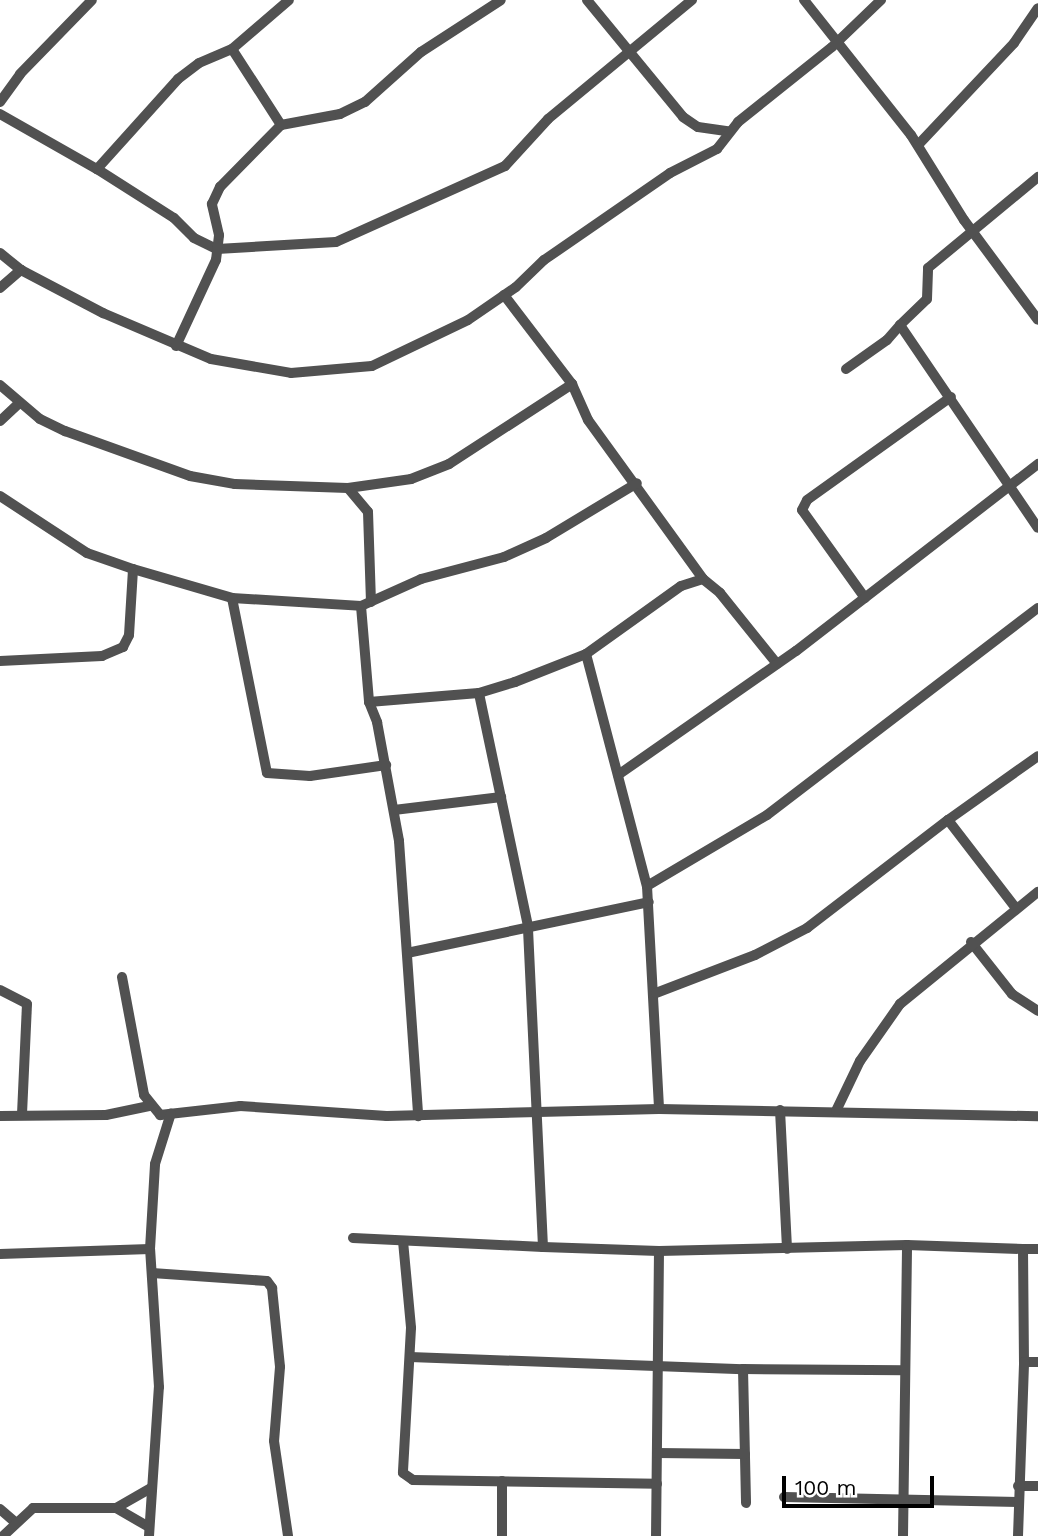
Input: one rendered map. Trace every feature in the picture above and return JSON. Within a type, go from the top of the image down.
[{"type":"street","points":[[0,102],[20,74],[92,0]]},
{"type":"street","points":[[97,169],[177,79],[199,63],[232,50],[289,0]]},
{"type":"street","points":[[177,346],[217,249],[214,196],[281,125],[340,114],[365,102],[421,52],[501,0]]},
{"type":"street","points":[[587,0],[682,117],[698,127],[729,131]]},
{"type":"street","points":[[0,114],[97,169],[174,218],[194,238],[217,249],[335,242],[484,178],[505,166],[548,119],[692,0]]},
{"type":"street","points":[[804,0],[839,41],[918,145],[974,234],[1038,320]]},
{"type":"street","points":[[0,253],[21,270],[177,346],[248,368],[291,373],[372,366],[468,320],[504,295],[544,260],[670,173],[717,149],[729,131],[839,41],[881,0]]},
{"type":"street","points":[[918,145],[1014,43],[1038,8]]},
{"type":"street","points":[[232,50],[281,125]]},
{"type":"street","points":[[846,369],[887,340],[926,299],[928,268],[974,234],[1038,177]]},
{"type":"street","points":[[0,288],[21,270]]},
{"type":"street","points":[[504,295],[572,384],[588,420],[637,483],[703,579],[720,593],[777,664]]},
{"type":"street","points":[[900,325],[1038,528]]},
{"type":"street","points":[[0,384],[19,403],[65,430],[190,476],[235,484],[348,488],[411,479],[449,464],[572,384]]},
{"type":"street","points":[[865,598],[802,510],[807,500],[951,397]]},
{"type":"street","points":[[0,421],[19,403]]},
{"type":"street","points":[[618,775],[777,664],[865,598],[1007,484],[1038,464]]},
{"type":"street","points":[[0,496],[70,544],[133,569],[232,598],[366,604],[421,579],[514,552],[637,483]]},
{"type":"street","points":[[348,488],[368,512],[366,604],[369,702],[386,765],[394,810],[418,1116]]},
{"type":"street","points":[[0,661],[102,656],[123,647],[129,635],[133,569]]},
{"type":"street","points":[[369,702],[479,693],[586,654],[681,586],[703,579]]},
{"type":"street","points":[[232,598],[267,773],[310,776],[386,765]]},
{"type":"street","points":[[647,886],[767,815],[1038,608]]},
{"type":"street","points":[[586,654],[647,886],[656,993],[659,1109]]},
{"type":"street","points":[[479,693],[528,926],[543,1247]]},
{"type":"street","points":[[656,993],[755,955],[807,928],[948,820],[1038,756]]},
{"type":"street","points":[[394,810],[502,797]]},
{"type":"street","points":[[948,820],[1015,907]]},
{"type":"street","points":[[836,1111],[885,1022],[971,942],[1038,892]]},
{"type":"street","points":[[407,953],[649,902]]},
{"type":"street","points":[[971,942],[1012,993],[1038,1011]]},
{"type":"street","points":[[122,977],[149,1106],[160,1115],[210,1106],[271,1106],[418,1116],[659,1109],[1038,1116]]},
{"type":"street","points":[[0,990],[27,1004],[22,1115]]},
{"type":"street","points":[[0,1116],[106,1115],[149,1106]]},
{"type":"street","points":[[780,1110],[787,1249]]},
{"type":"street","points":[[149,1531],[151,1488],[158,1445],[159,1387],[150,1249],[155,1164],[171,1113]]},
{"type":"street","points":[[353,1238],[659,1251],[907,1245],[1038,1249]]},
{"type":"street","points":[[404,1241],[410,1356],[404,1402],[403,1473],[414,1479],[657,1484]]},
{"type":"street","points":[[903,1536],[907,1245]]},
{"type":"street","points":[[0,1254],[150,1249]]},
{"type":"street","points":[[1018,1536],[1024,1362],[1023,1249]]},
{"type":"street","points":[[656,1536],[659,1251]]},
{"type":"street","points":[[152,1273],[267,1281],[272,1288],[280,1367],[274,1441],[288,1536]]},
{"type":"street","points":[[410,1356],[658,1367],[905,1370]]},
{"type":"street","points":[[1024,1362],[1038,1362]]},
{"type":"street","points":[[743,1369],[746,1503]]},
{"type":"street","points":[[657,1453],[745,1454]]},
{"type":"street","points":[[502,1480],[502,1536]]},
{"type":"street","points":[[1018,1486],[1038,1486]]},
{"type":"street","points":[[3,1536],[33,1508],[117,1508],[151,1488]]},
{"type":"street","points":[[784,1497],[904,1497],[1018,1502]]},
{"type":"street","points":[[117,1508],[149,1531]]},
{"type":"street","points":[[0,1509],[15,1522]]}]
